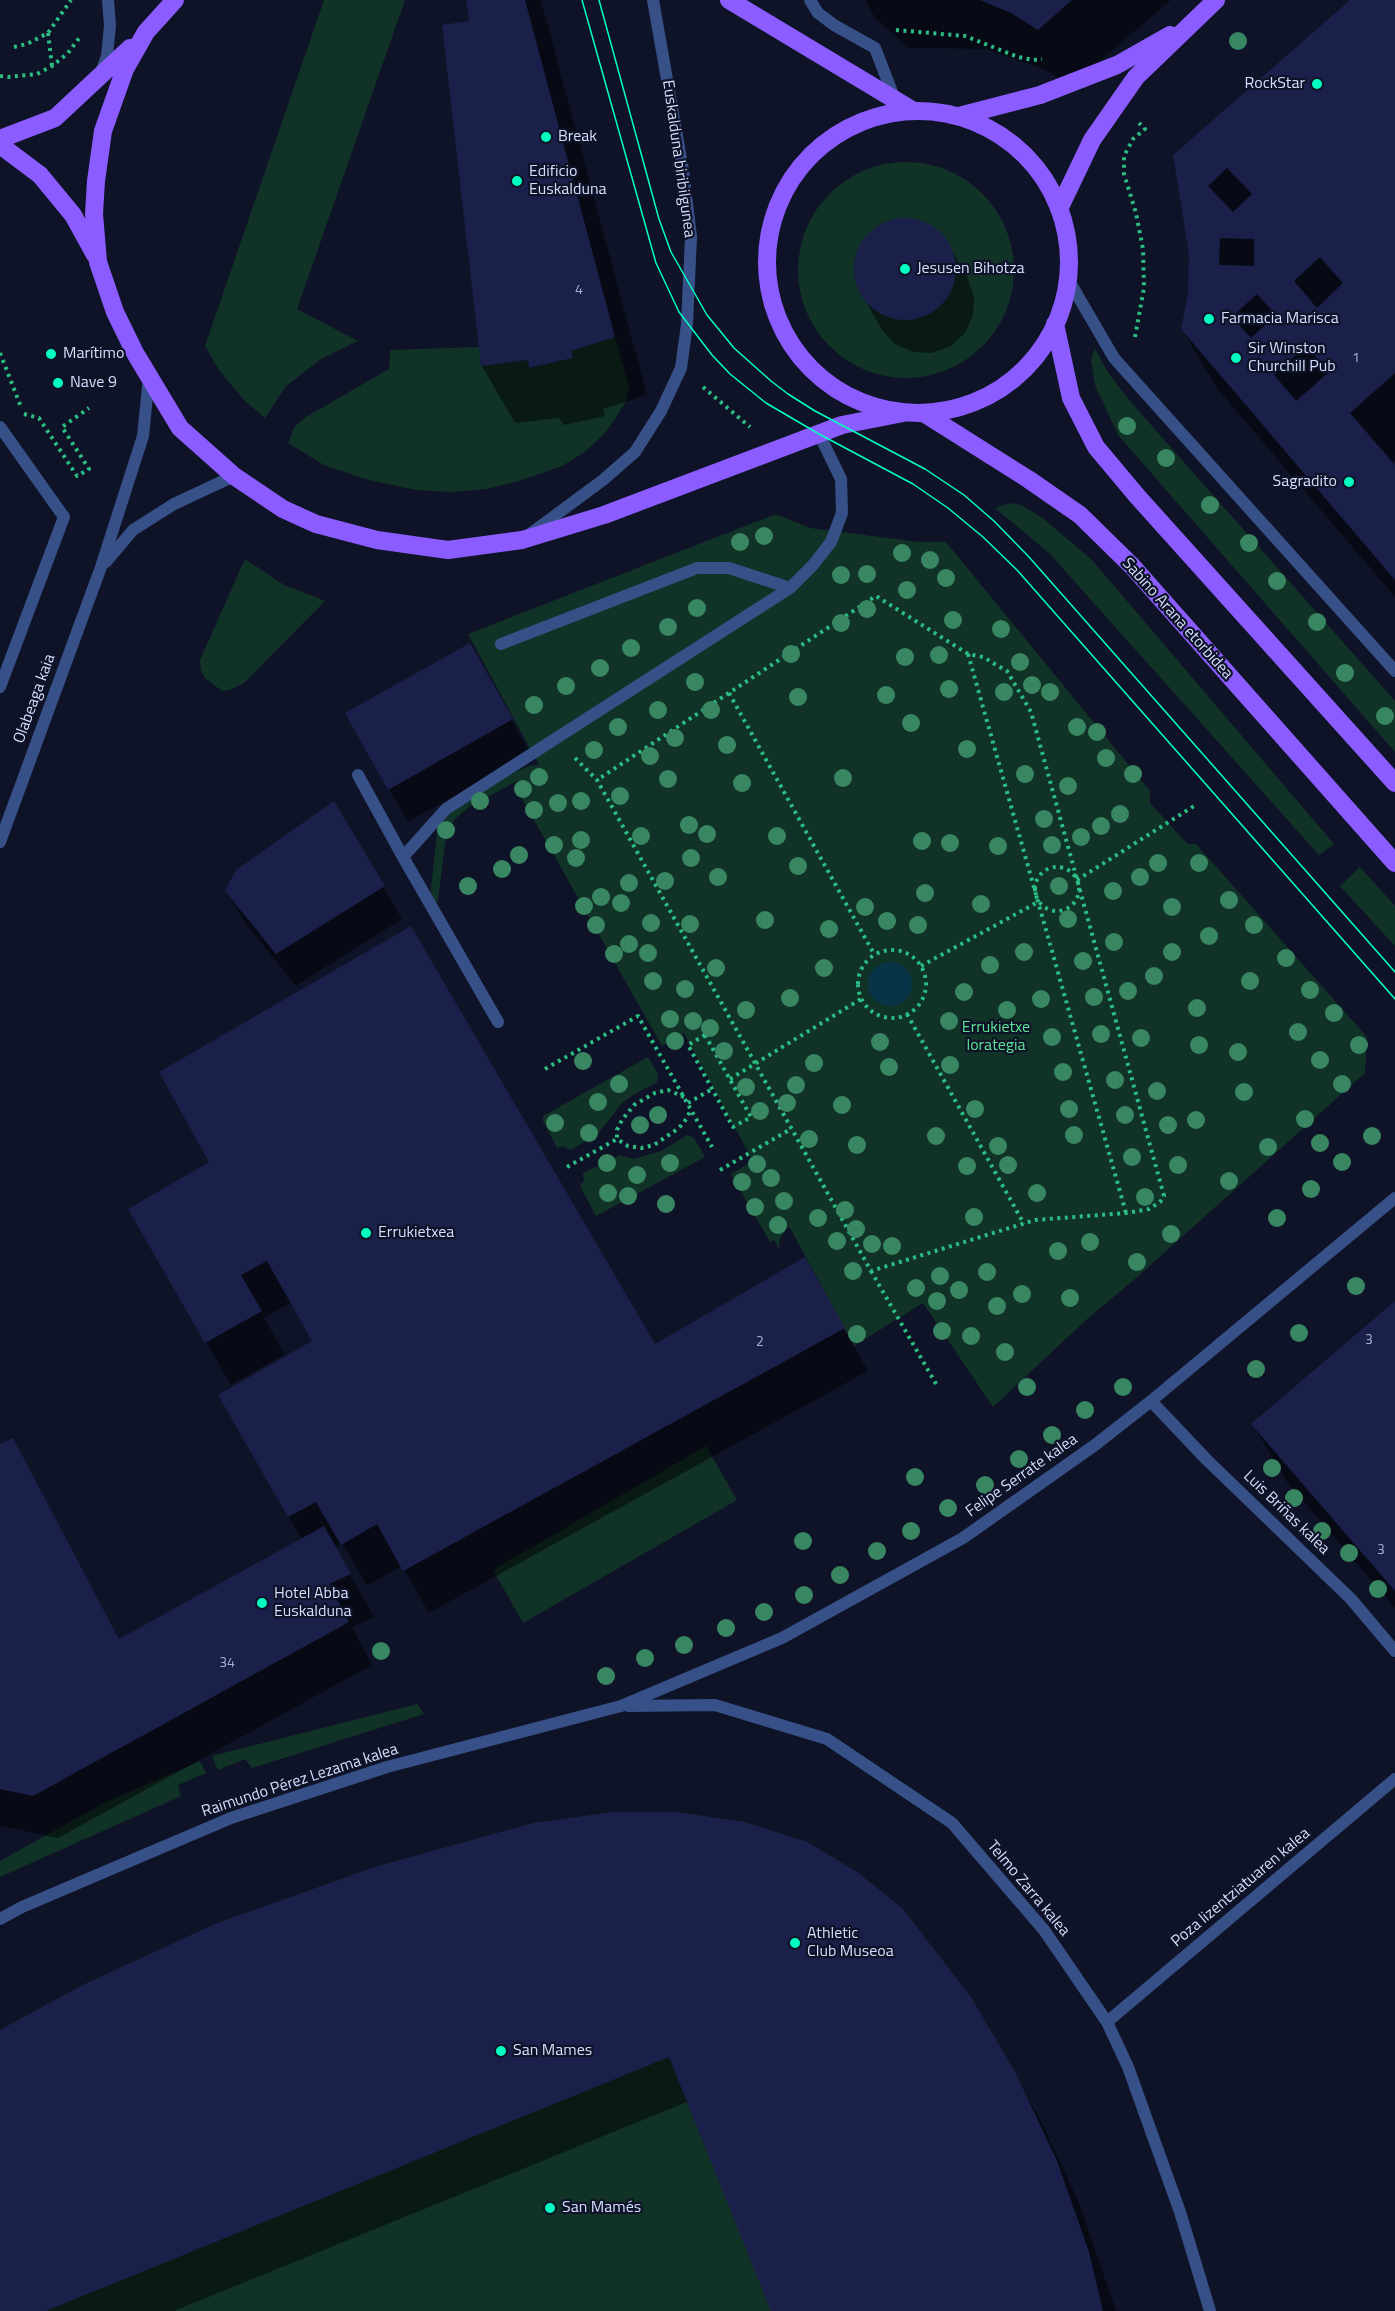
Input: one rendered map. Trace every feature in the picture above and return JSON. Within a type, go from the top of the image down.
[{"type":"main road","name":"Euskalduna biribilgunea","points":[[175,0],[146,32],[125,69],[104,131],[96,180],[94,214],[98,262],[115,312],[149,378],[180,428],[234,476],[283,509],[316,524],[377,540],[448,550],[522,540],[604,515],[842,425],[903,413]]},
{"type":"main road","points":[[729,0],[912,110]]},
{"type":"main road","points":[[1059,209],[1092,140],[1136,77],[1216,0]]},
{"type":"main road","points":[[959,116],[1040,95],[1117,65],[1190,23]]},
{"type":"main road","points":[[0,139],[55,118],[99,79],[146,32]]},
{"type":"main road","points":[[912,110],[959,116],[991,129],[1020,150],[1043,177],[1059,209],[1068,255],[1068,279],[1063,302],[1055,324],[1033,359],[1003,387],[966,405],[925,414],[903,413],[859,402],[820,379],[790,345],[771,303],[766,258],[774,213],[795,173],[827,141],[867,119],[912,110]]},
{"type":"main road","points":[[0,145],[40,174],[73,215],[98,262]]},
{"type":"main road","points":[[1055,324],[1071,398],[1096,447],[1137,496],[1395,783]]},
{"type":"main road","name":"Sabino Arana etorbidea","points":[[925,414],[1080,515],[1132,566],[1395,863]]},
{"type":"street","points":[[99,79],[107,56],[110,26],[108,0]]},
{"type":"street","name":"Euskalduna biribilgunea","points":[[522,540],[603,480],[635,452],[661,411],[681,368],[687,324],[691,237],[683,170],[653,0]]},
{"type":"street","points":[[810,0],[818,13],[834,25],[875,48],[895,101]]},
{"type":"street","points":[[1068,279],[1114,358],[1395,671]]},
{"type":"street","name":"Olabeaga kaia","points":[[0,842],[101,567],[143,436],[149,378]]},
{"type":"street","points":[[0,427],[64,517],[0,687]]},
{"type":"street","points":[[403,857],[446,809],[790,588],[813,566],[831,542],[842,513],[841,479],[819,434]]},
{"type":"street","name":"Olabeaga kaia","points":[[101,567],[133,530],[174,504],[234,476]]},
{"type":"street","points":[[501,644],[697,568],[729,568],[790,588]]},
{"type":"street","points":[[358,775],[498,1022]]},
{"type":"street","name":"Felipe Serrate kalea","points":[[621,1706],[782,1638],[963,1538],[1095,1445],[1151,1401],[1395,1198]]},
{"type":"street","name":"Luis Briñas kalea","points":[[1151,1401],[1206,1459],[1351,1599],[1395,1651]]},
{"type":"street","name":"Telmo Zarra kalea","points":[[621,1706],[715,1705],[827,1739],[952,1823],[1044,1930],[1107,2022],[1128,2067],[1180,2212],[1209,2311]]},
{"type":"street","name":"Raimundo Pérez Lezama kalea","points":[[0,1919],[22,1907],[231,1818],[387,1767],[621,1706]]},
{"type":"street","name":"Poza lizentziatuaren kalea","points":[[1107,2022],[1395,1779]]},
{"type":"path","points":[[14,47],[27,44],[48,33],[70,0]]},
{"type":"path","points":[[893,30],[965,36],[1018,57],[1033,60],[1050,58]]},
{"type":"path","points":[[48,33],[52,66]]},
{"type":"path","points":[[0,76],[37,74],[68,53],[82,35]]},
{"type":"path","points":[[1119,100],[1144,129],[1133,139],[1124,156],[1124,174],[1137,213],[1143,249],[1144,288],[1127,372]]},
{"type":"path","points":[[0,353],[24,414],[39,418],[77,476],[89,469],[62,427],[89,408]]},
{"type":"path","points":[[703,387],[753,429]]},
{"type":"path","points":[[597,780],[876,596],[968,654],[983,657],[1007,671],[1031,712],[1164,1196],[1160,1202],[1149,1209],[1035,1220],[871,1271]]},
{"type":"path","points":[[968,654],[1126,1212]]},
{"type":"path","points":[[729,693],[874,954]]},
{"type":"path","points":[[556,738],[597,780],[936,1384]]},
{"type":"path","points":[[1077,880],[1194,806]]},
{"type":"path","points":[[1061,867],[1071,872],[1077,880],[1079,893],[1073,905],[1062,911],[1048,910],[1038,902],[1036,882],[1042,873],[1051,868],[1061,867]]},
{"type":"path","points":[[921,966],[1038,902]]},
{"type":"path","points":[[891,949],[905,952],[917,960],[924,972],[926,986],[922,1000],[913,1011],[902,1017],[890,1018],[868,1009],[861,999],[857,986],[859,972],[874,954],[891,949]]},
{"type":"path","points":[[730,1079],[861,999]]},
{"type":"path","points":[[907,1014],[1024,1224]]},
{"type":"path","points":[[545,1069],[638,1016],[712,1147]]},
{"type":"path","points":[[705,1035],[751,1117],[733,1127],[712,1089],[688,1045],[705,1035]]},
{"type":"path","points":[[688,1104],[712,1089]]},
{"type":"path","points":[[685,1098],[668,1090],[655,1093],[634,1105],[619,1125],[617,1139],[635,1148],[654,1145],[679,1128],[691,1109]]},
{"type":"path","points":[[720,1170],[791,1129]]},
{"type":"path","points":[[567,1167],[617,1139]]},
{"type":"green space","points":[[324,0],[405,0],[297,309],[358,341],[321,359],[286,386],[265,418],[244,400],[219,370],[205,346]]},
{"type":"green space","points":[[906,162],[927,164],[947,170],[966,180],[989,201],[1006,229],[1012,249],[1014,270],[1012,291],[1006,311],[996,330],[975,353],[947,370],[927,376],[906,378],[885,376],[865,370],[846,360],[823,339],[806,311],[800,291],[798,270],[800,249],[806,229],[816,210],[837,187],[865,170],[885,164]]},
{"type":"green space","points":[[615,337],[629,386],[626,401],[615,419],[603,435],[586,451],[562,466],[519,481],[486,489],[453,492],[416,490],[369,480],[324,465],[288,443],[295,426],[306,417],[389,369],[390,350],[479,347],[481,366],[528,360],[529,368],[573,358],[571,351]]},
{"type":"green space","points":[[1095,348],[1107,371],[1129,400],[1395,701],[1395,752],[1118,435],[1095,385],[1091,360]]},
{"type":"green space","points":[[1010,503],[1021,505],[1044,519],[1092,560],[1334,844],[1319,855],[1050,554],[995,508]]},
{"type":"green space","name":"Errukietxe lorategia","points":[[776,514],[810,528],[919,542],[946,542],[1150,791],[1150,803],[1188,844],[1196,844],[1367,1037],[1365,1073],[1086,1320],[993,1407],[923,1303],[854,1346],[789,1226],[780,1238],[779,1249],[774,1240],[770,1242],[731,1174],[753,1161],[684,1033],[662,1046],[517,790],[519,780],[469,807],[456,818],[449,828],[445,843],[438,901],[435,904],[430,898],[437,833],[446,818],[455,808],[515,772],[529,766],[539,765],[468,634]]},
{"type":"green space","points":[[245,559],[284,585],[325,601],[244,683],[222,691],[205,678],[201,671],[200,660]]},
{"type":"green space","points":[[1360,867],[1395,906],[1395,946],[1340,886]]},
{"type":"green space","points":[[648,1057],[658,1074],[657,1082],[621,1104],[597,1135],[570,1150],[563,1146],[557,1148],[543,1121],[543,1116]]},
{"type":"green space","points":[[687,1135],[694,1138],[705,1157],[596,1216],[580,1186],[584,1181],[583,1173],[620,1155],[634,1159],[661,1151]]},
{"type":"green space","points":[[706,1446],[737,1500],[523,1623],[493,1570]]},
{"type":"green space","points":[[417,1704],[424,1714],[252,1768],[245,1759],[218,1770],[212,1756]]},
{"type":"green space","points":[[200,1761],[206,1773],[178,1785],[181,1796],[0,1877],[0,1861],[104,1803]]},
{"type":"green space","name":"San Mames","points":[[614,1812],[676,1812],[744,1822],[807,1842],[857,1872],[903,1909],[972,1999],[1015,2072],[1057,2161],[1089,2252],[1103,2311],[0,2311],[0,2030],[83,1985],[215,1924],[378,1866],[534,1823]]},
{"type":"water","points":[[890,962],[899,963],[906,968],[911,975],[911,993],[906,1000],[899,1005],[890,1006],[881,1005],[874,1000],[869,993],[868,984],[869,975],[874,968],[881,963]]},
{"type":"building","name":"Edificio Euskalduna","points":[[466,0],[525,0],[615,337],[571,351],[573,358],[529,368],[528,360],[481,366],[442,25],[469,21]]},
{"type":"building","points":[[980,0],[1072,0],[1038,30],[1011,13]]},
{"type":"building","points":[[1350,0],[1395,0],[1395,373],[1350,413],[1395,465],[1395,580],[1181,329],[1188,293],[1189,254],[1173,155]],"holes":[[[1227,168],[1252,194],[1233,212],[1208,186]],[[1220,238],[1254,239],[1254,266],[1219,265]],[[1320,257],[1343,283],[1317,308],[1294,281]],[[1257,294],[1276,315],[1251,338],[1232,317]],[[1306,346],[1329,372],[1296,401],[1274,375]]]},
{"type":"building","name":"Jesusen Bihotza","points":[[905,218],[925,222],[941,233],[952,249],[956,269],[952,289],[941,305],[925,316],[905,320],[885,316],[869,305],[858,289],[854,269],[858,249],[869,233],[885,222]]},
{"type":"building","points":[[470,643],[513,719],[388,790],[345,713]]},
{"type":"building","points":[[334,801],[385,886],[276,954],[225,891],[236,870]]},
{"type":"building","name":"Errukietxea","points":[[411,926],[655,1344],[805,1257],[845,1328],[403,1571],[377,1524],[341,1545],[316,1502],[288,1517],[218,1395],[312,1341],[267,1261],[241,1275],[262,1311],[205,1343],[128,1209],[209,1162],[159,1072]]},
{"type":"building","points":[[1395,1301],[1395,1591],[1251,1424]]},
{"type":"building","name":"Hotel Abba Euskalduna","points":[[13,1438],[119,1639],[324,1526],[351,1574],[329,1584],[349,1622],[33,1796],[0,1789],[0,1444]]},
{"type":"building","name":"San Mames","points":[[614,1812],[676,1812],[744,1822],[807,1842],[857,1872],[903,1909],[972,1999],[1015,2072],[1057,2161],[1089,2252],[1103,2311],[771,2311],[669,2057],[46,2311],[0,2311],[0,2030],[83,1985],[215,1924],[378,1866],[534,1823]]},
{"type":"tram line","points":[[582,0],[656,263],[679,312],[712,355],[730,374],[766,403],[913,484],[948,508],[983,537],[1017,570],[1395,999]]},
{"type":"tram line","points":[[599,0],[659,219],[671,252],[707,315],[734,348],[788,394],[815,411],[925,469],[964,495],[994,521],[1029,557],[1395,972]]},
{"type":"place","name":"RockStar","points":[[1317,84]]},
{"type":"place","name":"Break","points":[[546,137]]},
{"type":"place","name":"Edificio Euskalduna","points":[[517,181]]},
{"type":"place","name":"Jesusen Bihotza","points":[[905,269]]},
{"type":"place","name":"Farmacia Marisca","points":[[1209,319]]},
{"type":"place","name":"Marítimo","points":[[51,354]]},
{"type":"place","name":"Sir Winston Churchill Pub","points":[[1236,358]]},
{"type":"place","name":"Nave 9","points":[[58,383]]},
{"type":"place","name":"Sagradito","points":[[1349,482]]},
{"type":"place","name":"Errukietxea","points":[[366,1233]]},
{"type":"place","name":"Hotel Abba Euskalduna","points":[[262,1603]]},
{"type":"place","name":"Athletic Club Museoa","points":[[795,1943]]},
{"type":"place","name":"San Mames","points":[[501,2051]]},
{"type":"place","name":"San Mamés","points":[[550,2208]]}]
